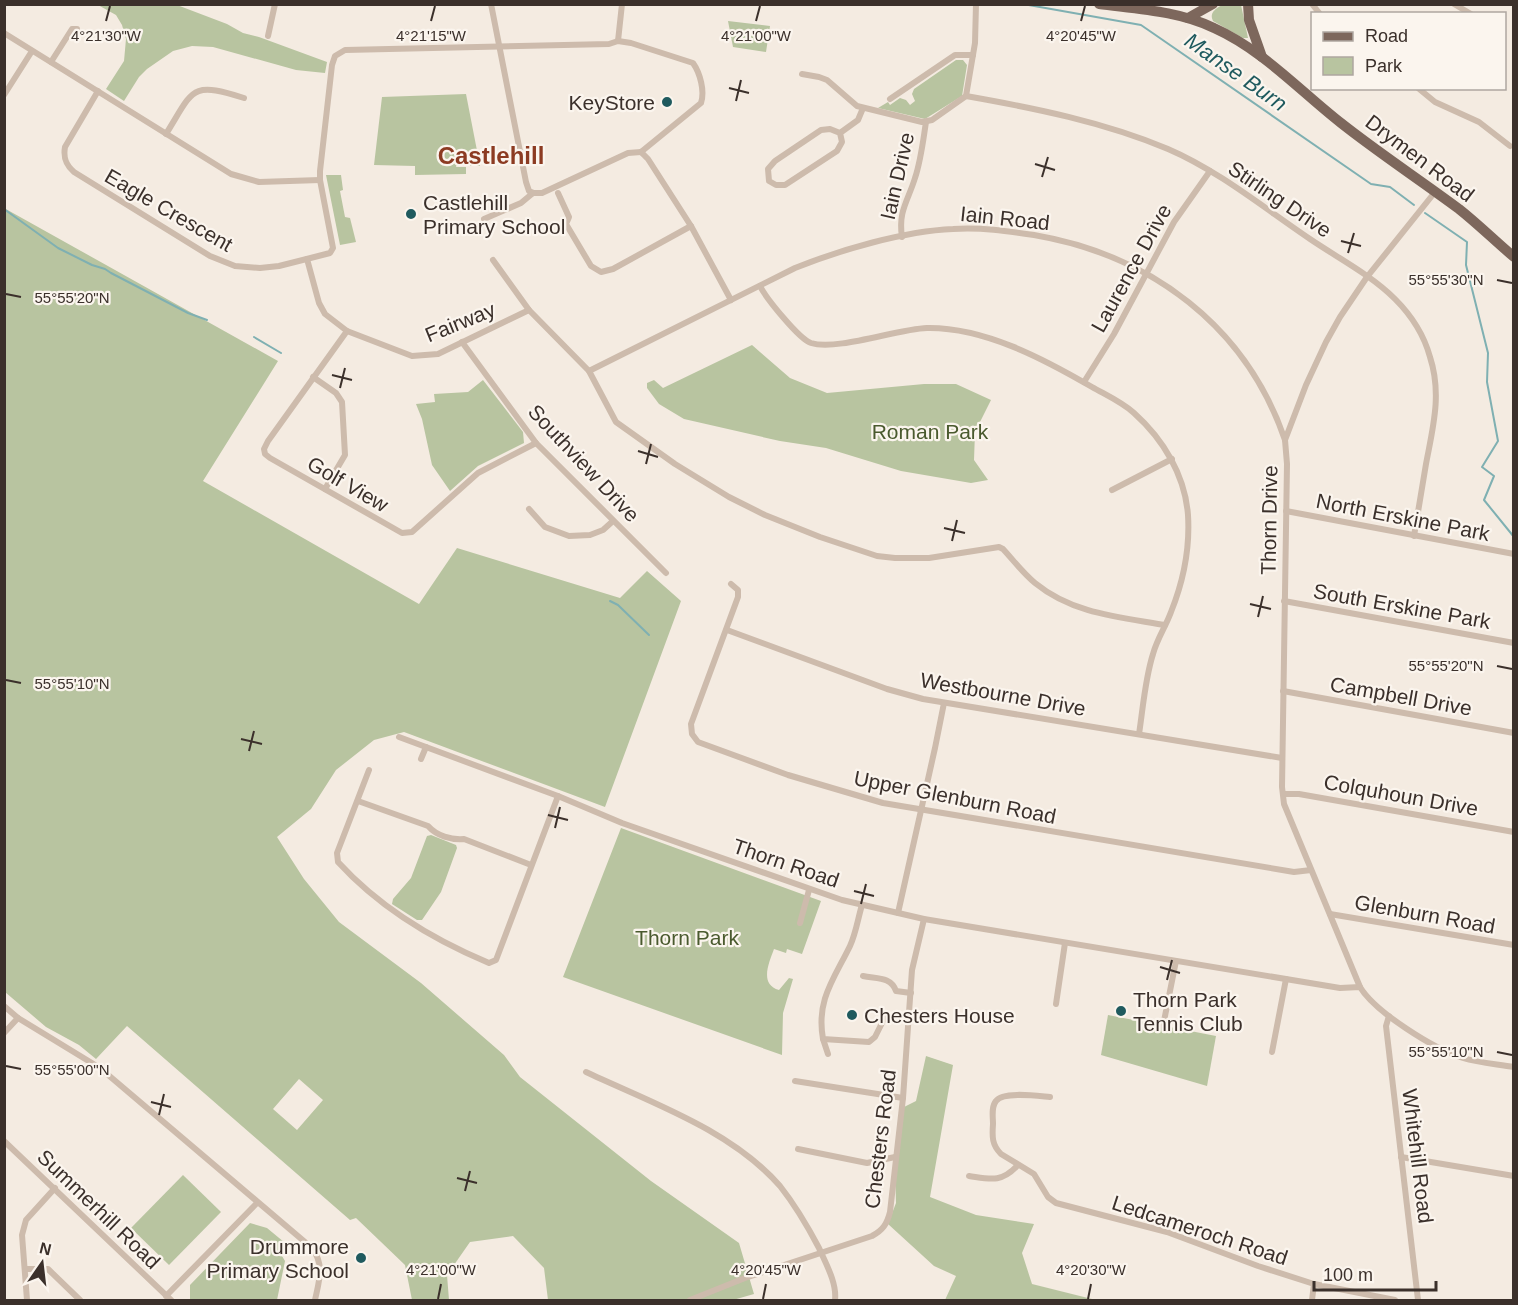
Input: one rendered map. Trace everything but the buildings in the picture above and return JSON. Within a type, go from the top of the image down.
[{"type":"main road","name":"Drymen Road","points":[[1099,4],[1188,18],[1235,38],[1262,57],[1341,123],[1461,211],[1514,257]]},
{"type":"main road","points":[[1188,18],[1213,4]]},
{"type":"main road","points":[[1248,4],[1249,20],[1262,57]]},
{"type":"street","points":[[268,36],[275,4]]},
{"type":"street","points":[[491,4],[526,182],[532,193]]},
{"type":"street","points":[[618,41],[622,4]]},
{"type":"street","points":[[802,74],[827,80],[850,102],[863,108],[926,122],[951,108],[966,96],[973,55],[976,4]]},
{"type":"street","points":[[1454,4],[1468,12]]},
{"type":"street","points":[[51,62],[72,29],[77,29]]},
{"type":"street","points":[[4,33],[231,174],[259,182],[320,180],[332,68],[336,56],[345,50],[609,44],[618,41],[693,63],[701,82],[703,97],[700,103],[641,152],[633,152],[542,192],[532,193],[520,202],[484,219]]},
{"type":"street","points":[[4,95],[32,51]]},
{"type":"street","points":[[890,99],[955,56],[973,55]]},
{"type":"street","points":[[166,134],[188,99],[200,90],[215,89],[244,98]]},
{"type":"street","points":[[1420,90],[1435,102],[1479,122],[1510,146]]},
{"type":"street","name":"Eagle Crescent","points":[[98,91],[64,147],[65,161],[74,172],[222,262],[235,266],[260,268],[330,253],[333,242],[320,180]]},
{"type":"street","name":"Stirling Drive","points":[[966,96],[1016,105],[1118,132],[1168,149],[1210,171],[1395,299],[1416,325],[1430,356],[1435,376],[1437,412],[1414,536]]},
{"type":"street","points":[[840,133],[858,120],[863,108]]},
{"type":"street","name":"Iain Drive","points":[[902,237],[900,221],[903,207],[915,180],[926,122]]},
{"type":"street","points":[[830,129],[840,133],[840,146],[837,151],[785,185],[776,185],[770,181],[767,174],[770,166],[821,130],[830,129]]},
{"type":"street","points":[[641,152],[648,159],[691,226],[731,300]]},
{"type":"street","name":"Laurence Drive","points":[[1084,382],[1114,334],[1174,222],[1210,171]]},
{"type":"street","name":"Thorn Drive","points":[[1360,987],[1284,804],[1282,794],[1285,440],[1306,385],[1340,317],[1367,278],[1435,192]]},
{"type":"street","points":[[558,193],[569,217],[566,224],[591,266],[601,272],[613,269],[691,226]]},
{"type":"street","name":"Iain Road","points":[[589,371],[795,268],[828,255],[902,237],[951,229],[991,229],[1045,237],[1092,249],[1147,273],[1184,298],[1221,332],[1254,374],[1268,398],[1285,440]]},
{"type":"street","name":"Fairway","points":[[308,259],[319,303],[325,314],[347,331],[412,356],[438,354],[529,310]]},
{"type":"street","points":[[493,260],[529,310],[589,371],[616,422],[704,483],[765,515],[848,548],[877,556],[928,558],[999,547],[1034,582],[1066,603],[1095,613],[1165,625]]},
{"type":"street","points":[[760,286],[802,337],[821,345],[914,329],[954,329],[981,335],[1041,359],[1084,382],[1133,412],[1161,442],[1178,471],[1188,511],[1188,542],[1173,608],[1153,654],[1139,734]]},
{"type":"street","name":"Golf View","points":[[347,331],[285,416],[264,449],[265,454],[270,458],[402,533],[412,532],[478,473],[536,442]]},
{"type":"street","name":"Southview Drive","points":[[462,342],[536,442],[666,573]]},
{"type":"street","points":[[313,377],[336,393],[342,402],[345,454],[324,489]]},
{"type":"street","points":[[1112,490],[1172,459]]},
{"type":"street","points":[[529,509],[545,527],[569,536],[590,535],[603,530],[613,521]]},
{"type":"street","name":"North Erskine Park","points":[[1286,512],[1514,554]]},
{"type":"street","name":"Upper Glenburn Road","points":[[731,585],[737,588],[739,593],[691,724],[692,734],[698,742],[850,795],[921,810],[1294,872],[1311,870]]},
{"type":"street","name":"South Erskine Park","points":[[1284,601],[1514,643]]},
{"type":"street","name":"Westbourne Drive","points":[[727,630],[886,689],[944,703],[1282,758]]},
{"type":"street","name":"Campbell Drive","points":[[1283,691],[1514,734]]},
{"type":"street","points":[[898,913],[944,703]]},
{"type":"street","name":"Thorn Road","points":[[399,737],[809,890],[862,904],[924,919],[1065,943],[1340,988],[1360,987]]},
{"type":"street","points":[[421,759],[426,747]]},
{"type":"street","points":[[369,770],[337,853],[338,862],[385,905],[453,948],[489,963],[496,960],[558,796]]},
{"type":"street","name":"Colquhoun Drive","points":[[1282,794],[1299,794],[1514,832]]},
{"type":"street","points":[[357,801],[428,826],[434,832],[454,840],[464,839],[531,865]]},
{"type":"street","points":[[800,923],[809,890]]},
{"type":"street","points":[[828,1054],[821,1028],[823,1002],[831,980],[852,940],[862,904]]},
{"type":"street","name":"Glenburn Road","points":[[1330,914],[1514,945]]},
{"type":"street","name":"Chesters Road","points":[[690,1300],[745,1278],[872,1236],[883,1229],[890,1212],[903,1098],[912,970],[924,919]]},
{"type":"street","points":[[1056,1004],[1065,943]]},
{"type":"street","points":[[1163,1026],[1176,961]]},
{"type":"street","points":[[863,976],[887,979],[893,983],[894,993],[910,993]]},
{"type":"street","points":[[1272,1052],[1286,979]]},
{"type":"street","points":[[1360,987],[1374,1004],[1389,1016],[1454,1055],[1514,1067]]},
{"type":"street","points":[[4,1006],[18,1018],[100,1068],[256,1203],[312,1248],[317,1254],[321,1267],[315,1300]]},
{"type":"street","name":"Whitehill Road","points":[[1389,1016],[1386,1026],[1418,1300]]},
{"type":"street","points":[[823,1039],[870,1042],[885,1017]]},
{"type":"street","points":[[4,1033],[18,1018]]},
{"type":"street","points":[[586,1072],[692,1122],[745,1155],[779,1186],[809,1229],[821,1253],[834,1285],[835,1300]]},
{"type":"street","points":[[795,1081],[903,1098]]},
{"type":"street","points":[[969,1176],[998,1179],[1009,1174],[1017,1166],[1001,1154],[993,1144],[994,1105],[1000,1098],[1009,1095],[1050,1097]]},
{"type":"street","points":[[828,1154],[829,1144]]},
{"type":"street","name":"Summerhill Road","points":[[6,1145],[55,1188],[168,1298]]},
{"type":"street","points":[[798,1149],[867,1163],[895,1157]]},
{"type":"street","points":[[1401,1157],[1514,1176]]},
{"type":"street","name":"Ledcameroch Road","points":[[1017,1166],[1034,1174],[1048,1197],[1064,1206],[1149,1227],[1314,1284],[1395,1300]]},
{"type":"street","points":[[27,1300],[22,1235],[26,1220],[55,1188]]},
{"type":"street","points":[[168,1298],[256,1203]]},
{"type":"street","points":[[25,1269],[48,1269],[80,1300]]},
{"type":"street","points":[[1312,1300],[1314,1284]]},
{"type":"green space","points":[[98,5],[177,5],[227,24],[243,33],[327,62],[325,73],[296,70],[213,47],[192,46],[173,51],[147,69],[139,77],[124,101],[106,89],[124,61],[126,39],[116,15]]},
{"type":"green space","points":[[1222,5],[1241,5],[1248,38],[1243,38],[1213,21],[1212,13]]},
{"type":"green space","points":[[728,21],[770,26],[766,52],[733,47]]},
{"type":"green space","points":[[956,60],[963,60],[967,65],[962,96],[925,119],[878,108],[888,102],[890,105],[900,98],[906,100],[910,105],[915,101],[912,94],[914,89]]},
{"type":"green space","points":[[466,94],[480,166],[457,163],[456,167],[466,167],[466,174],[415,175],[415,166],[374,165],[382,97]]},
{"type":"green space","points":[[326,175],[341,175],[343,190],[340,191],[345,217],[350,218],[356,242],[340,245]]},
{"type":"green space","points":[[4,208],[278,361],[203,481],[419,604],[457,548],[620,598],[647,571],[681,601],[605,807],[404,732],[374,740],[336,770],[311,809],[277,837],[304,879],[339,922],[421,983],[504,1055],[520,1077],[651,1181],[739,1243],[754,1294],[733,1300],[548,1300],[544,1268],[513,1236],[470,1242],[447,1275],[449,1300],[412,1300],[405,1265],[356,1218],[350,1220],[127,1026],[96,1059],[79,1045],[46,1027],[5,992]],"holes":[[[299,1079],[323,1100],[297,1130],[273,1109]]]},
{"type":"green space","name":"Roman Park","points":[[752,345],[790,378],[827,393],[924,384],[956,384],[991,400],[975,432],[974,460],[988,480],[971,483],[901,471],[826,448],[780,441],[684,419],[659,404],[647,388],[647,383],[654,380],[663,388]]},
{"type":"green space","points":[[483,380],[523,432],[524,443],[478,466],[450,491],[432,465],[422,419],[416,404],[435,402],[434,394],[468,392]]},
{"type":"green space","name":"Thorn Park","points":[[621,828],[821,901],[802,954],[787,949],[786,953],[774,949],[768,967],[769,983],[779,990],[789,978],[793,979],[783,1013],[782,1055],[563,977]]},
{"type":"green space","points":[[431,835],[456,845],[457,848],[441,892],[422,920],[417,920],[392,904],[393,899],[411,878],[427,836]]},
{"type":"green space","points":[[1108,1015],[1216,1036],[1207,1086],[1101,1055]]},
{"type":"green space","points":[[926,1056],[953,1065],[930,1197],[976,1215],[1034,1224],[1022,1253],[1032,1284],[1096,1300],[945,1300],[956,1276],[934,1266],[888,1224],[896,1203],[895,1168],[902,1108],[916,1101]]},
{"type":"green space","points":[[183,1175],[221,1212],[169,1265],[131,1228]]},
{"type":"green space","points":[[250,1223],[267,1228],[290,1247],[282,1256],[285,1261],[277,1300],[190,1300],[190,1285]]},
{"type":"waterway","name":"Manse Burn","points":[[1023,4],[1141,25],[1371,184],[1390,187],[1414,205]]},
{"type":"waterway","points":[[4,209],[58,248],[105,269],[188,313],[207,320]]},
{"type":"waterway","name":"Manse Burn","points":[[1425,213],[1467,242],[1466,265],[1488,353],[1487,382],[1498,441],[1482,467],[1494,476],[1484,500],[1514,537]]},
{"type":"waterway","points":[[254,337],[281,353]]},
{"type":"waterway","points":[[610,601],[618,605],[649,635]]},
{"type":"place","name":"KeyStore","points":[[667,102]]},
{"type":"place","name":"Castlehill Primary School","points":[[411,214]]},
{"type":"place","name":"Thorn Park Tennis Club","points":[[1121,1011]]},
{"type":"place","name":"Chesters House","points":[[852,1015]]},
{"type":"place","name":"Drummore Primary School","points":[[361,1258]]},
{"type":"district","name":"Castlehill","points":[[491,155]]}]
